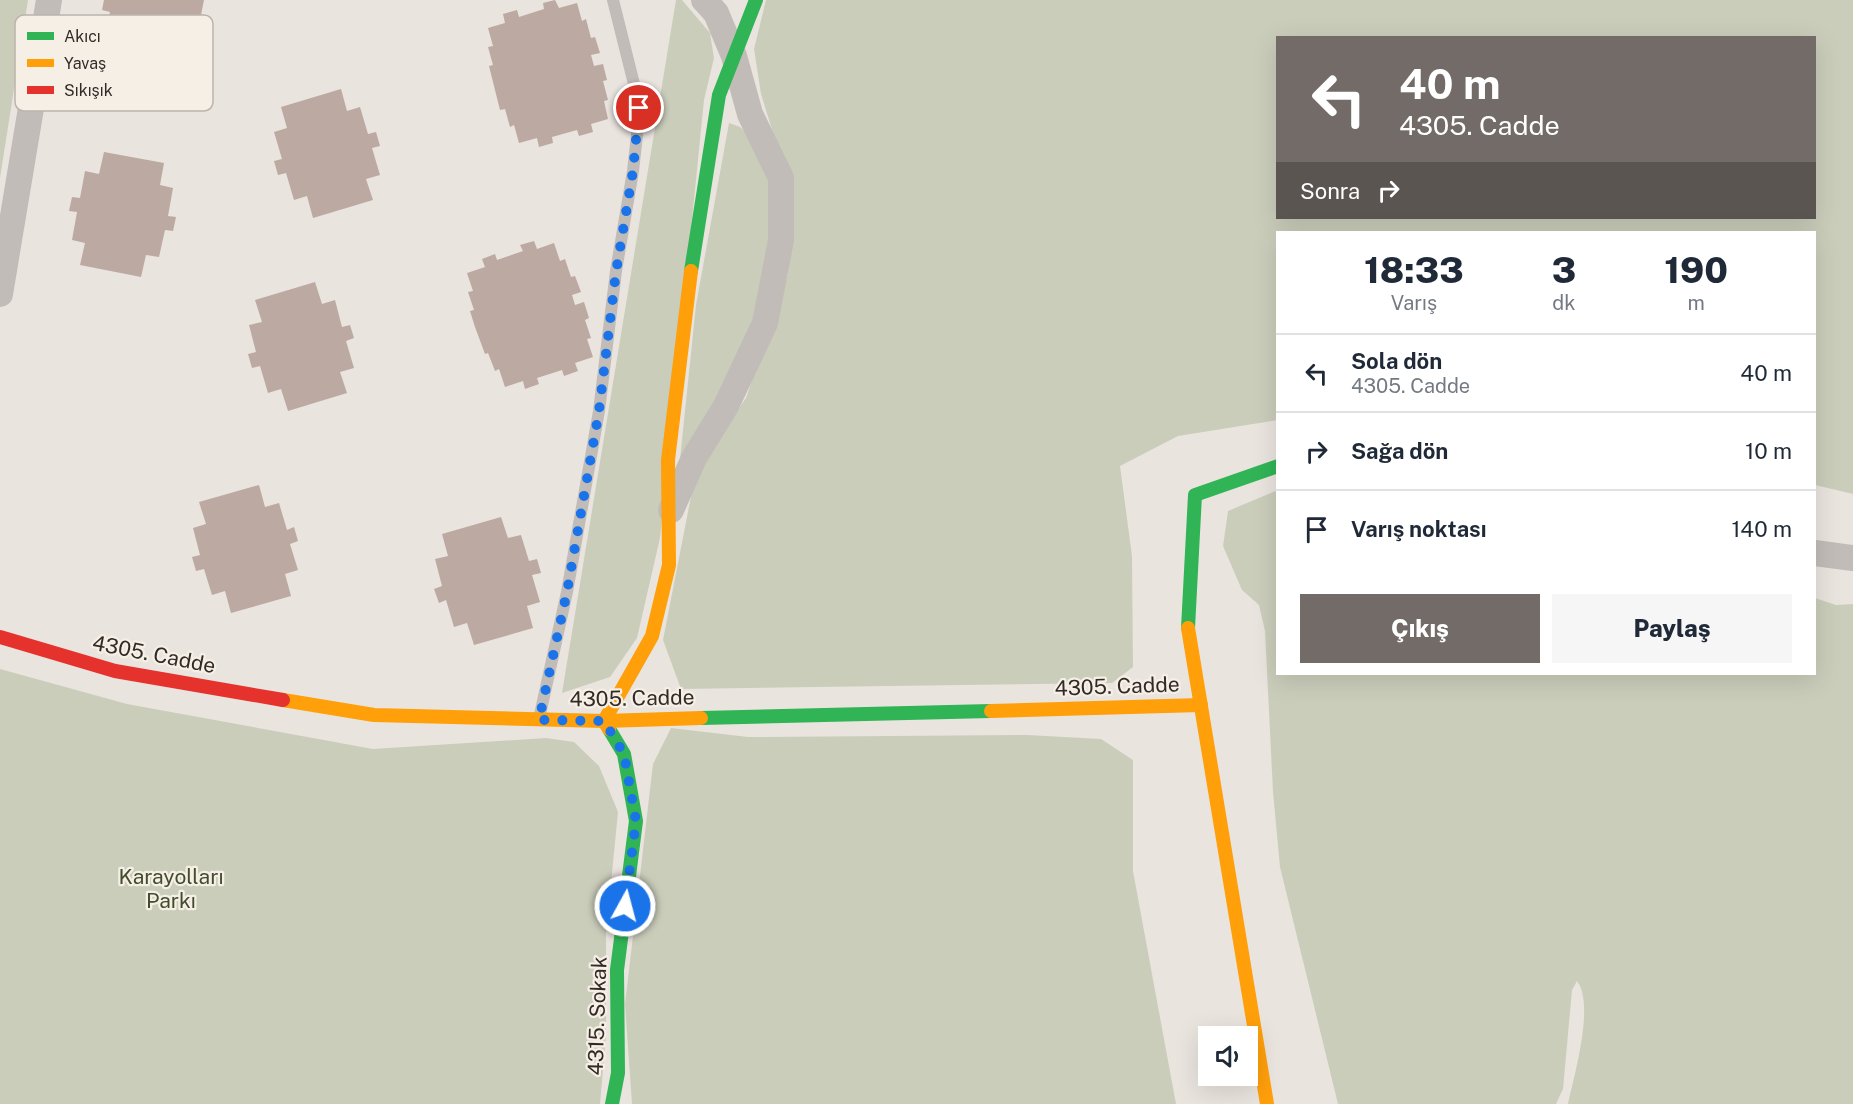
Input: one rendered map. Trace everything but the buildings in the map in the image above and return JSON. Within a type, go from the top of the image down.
[{"type":"street","points":[[46,15],[49,0]]},
{"type":"street","points":[[670,513],[694,458],[726,406],[765,323],[781,240],[781,178],[750,114],[734,56],[716,13],[704,0]]},
{"type":"street","points":[[604,721],[652,636],[669,565],[668,460],[696,230],[719,95],[756,0]]},
{"type":"street","points":[[0,294],[30,111]]},
{"type":"street","points":[[1267,1104],[1186,622],[1195,495],[1276,467]]},
{"type":"street","points":[[1816,553],[1853,558]]},
{"type":"street","name":"4305. Cadde","points":[[0,637],[115,671],[374,715],[604,721],[1201,705]]},
{"type":"street","name":"4315. Sokak","points":[[604,721],[624,754],[636,821],[617,970],[618,1073],[612,1104]]},
{"type":"lane","points":[[539,720],[567,592],[597,422],[616,272],[633,171],[639,108],[613,0]]},
{"type":"green space","points":[[0,0],[28,0],[26,15],[15,15],[15,83],[0,178]]},
{"type":"green space","points":[[676,0],[682,0],[710,33],[714,58],[704,100],[660,538],[637,638],[610,677],[562,693]]},
{"type":"green space","points":[[766,0],[1853,0],[1853,494],[1816,485],[1816,231],[1276,231],[1276,420],[1178,436],[1120,466],[1132,556],[1133,667],[1112,683],[681,689],[663,640],[694,481],[708,453],[746,398],[788,274],[791,191],[761,94],[754,49]]},
{"type":"green space","points":[[729,123],[740,127],[761,146],[777,202],[765,298],[725,392],[680,459],[696,305]]},
{"type":"green space","points":[[1276,491],[1276,675],[1816,675],[1816,598],[1836,605],[1853,604],[1853,1104],[1568,1104],[1584,1023],[1582,992],[1577,981],[1572,990],[1563,1089],[1556,1104],[1338,1104],[1280,867],[1273,792],[1265,631],[1259,605],[1242,590],[1223,546],[1228,511]]},
{"type":"green space","name":"Karayolları Parkı","points":[[0,669],[127,704],[373,749],[546,738],[574,742],[599,766],[618,812],[606,934],[606,1036],[600,1104],[0,1104]]},
{"type":"green space","points":[[671,728],[748,737],[1028,735],[1101,739],[1133,760],[1133,871],[1176,1104],[632,1104],[625,1004],[653,764]]},
{"type":"traffic: fast","points":[[691,271],[719,95],[756,0]]},
{"type":"traffic: fast","points":[[1188,628],[1195,495],[1276,467]]},
{"type":"traffic: fast","points":[[701,718],[991,711]]},
{"type":"traffic: fast","points":[[609,729],[624,754],[636,821],[617,970],[618,1073],[612,1104]]},
{"type":"traffic: slow","points":[[609,729],[604,721],[652,636],[669,565],[668,460],[691,271]]},
{"type":"traffic: slow","points":[[1188,628],[1267,1104]]},
{"type":"traffic: slow","points":[[283,700],[374,715],[604,721],[701,718]]},
{"type":"traffic: slow","points":[[991,711],[1201,705]]},
{"type":"traffic: jam","points":[[0,637],[115,671],[283,700]]},
{"type":"route","points":[[625,906],[636,821],[624,754],[604,721],[539,720],[567,592],[599,411],[616,272],[633,171],[639,108]]}]
